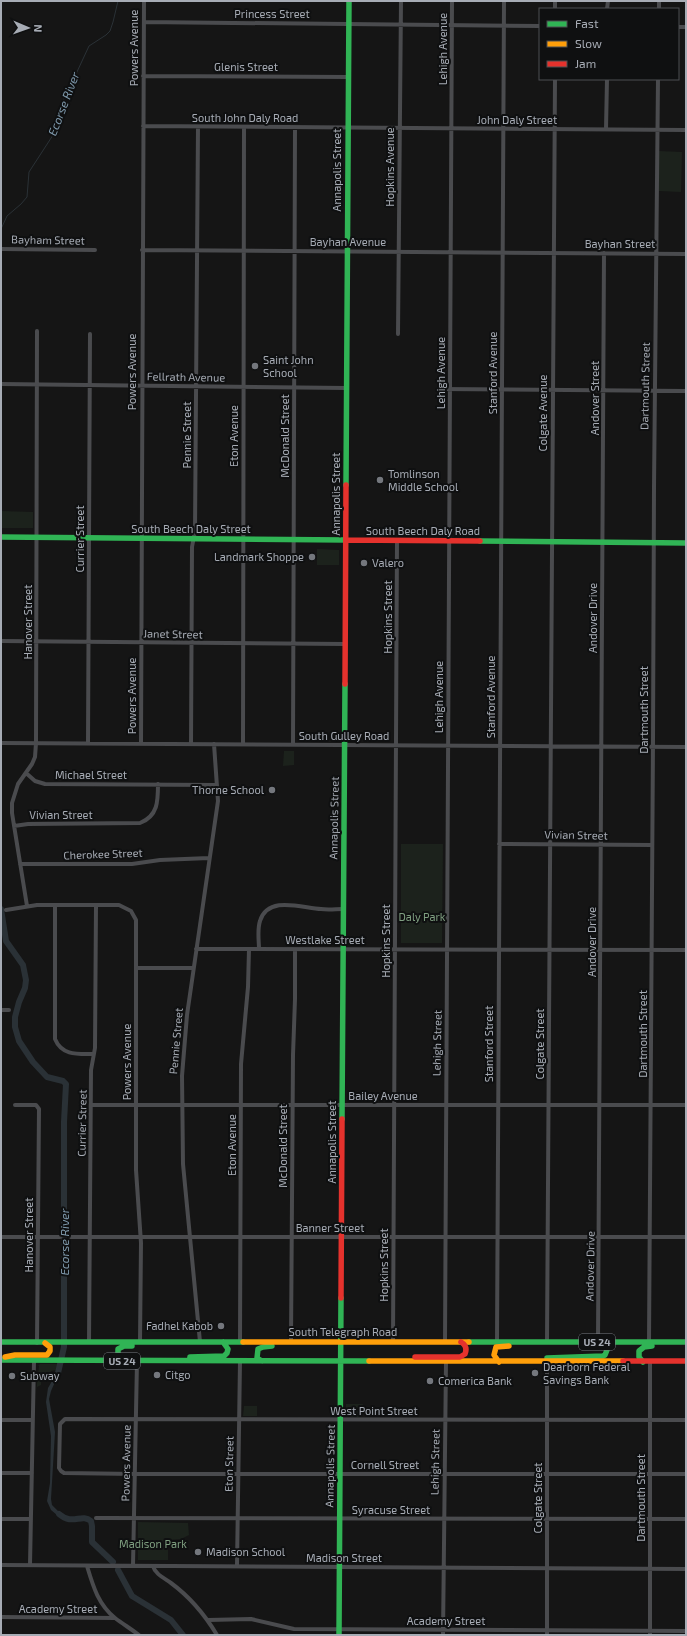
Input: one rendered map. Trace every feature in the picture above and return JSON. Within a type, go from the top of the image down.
[{"type":"main road","name":"Annapolis Street","points":[[339,1632],[348,1]]},
{"type":"main road","points":[[1,537],[37,537]]},
{"type":"main road","name":"South Beech Daly Street","points":[[37,537],[346,540]]},
{"type":"main road","name":"South Beech Daly Road","points":[[346,540],[551,542]]},
{"type":"main road","points":[[551,542],[686,543]]},
{"type":"main road","name":"South Telegraph Road","points":[[1,1342],[686,1342]]},
{"type":"main road","points":[[1,1359],[15,1355],[48,1355],[50,1347],[45,1342]]},
{"type":"main road","points":[[123,1360],[117,1353],[120,1347],[168,1346],[193,1342]]},
{"type":"main road","points":[[158,1361],[169,1357],[224,1356],[227,1354],[228,1349],[223,1342]]},
{"type":"main road","points":[[262,1361],[257,1358],[256,1354],[258,1349],[262,1346],[308,1346],[327,1342]]},
{"type":"main road","points":[[390,1361],[418,1357],[460,1357],[466,1350],[465,1346],[461,1342]]},
{"type":"main road","points":[[499,1362],[494,1355],[494,1350],[497,1346],[548,1346],[569,1342]]},
{"type":"main road","points":[[530,1361],[558,1357],[603,1356],[607,1350],[606,1346],[600,1342]]},
{"type":"main road","points":[[643,1362],[638,1354],[644,1347],[686,1346]]},
{"type":"main road","name":"US 24","points":[[1,1359],[137,1361],[686,1362]]},
{"type":"street","name":"Powers Avenue","points":[[141,743],[141,386],[144,1]]},
{"type":"street","name":"Hopkins Avenue","points":[[398,334],[400,1]]},
{"type":"street","name":"Lehigh Avenue","points":[[448,746],[452,1]]},
{"type":"street","name":"Stanford Avenue","points":[[500,746],[504,1]]},
{"type":"street","name":"Princess Street","points":[[144,22],[539,26]]},
{"type":"street","name":"Glenis Street","points":[[143,76],[348,77]]},
{"type":"street","name":"Colgate Avenue","points":[[551,746],[551,542],[555,80]]},
{"type":"street","points":[[606,129],[607,80]]},
{"type":"street","name":"Dartmouth Street","points":[[650,1342],[654,391],[658,80]]},
{"type":"street","name":"South John Daly Road","points":[[143,126],[295,128],[348,127]]},
{"type":"street","name":"Pennie Street","points":[[191,744],[192,547],[195,531],[198,127]]},
{"type":"street","name":"Eton Avenue","points":[[243,744],[244,127]]},
{"type":"street","name":"John Daly Street","points":[[348,127],[686,130]]},
{"type":"street","name":"McDonald Street","points":[[293,744],[295,128]]},
{"type":"street","name":"Bayham Street","points":[[1,249],[95,250]]},
{"type":"street","name":"Bayhan Avenue","points":[[142,250],[553,253]]},
{"type":"street","name":"Bayhan Street","points":[[553,253],[686,254]]},
{"type":"street","name":"Andover Street","points":[[602,542],[604,253]]},
{"type":"street","name":"Hanover Street","points":[[27,906],[12,808],[13,796],[18,784],[34,760],[36,743],[37,331]]},
{"type":"street","name":"Currier Street","points":[[88,743],[90,334]]},
{"type":"street","name":"Fellrath Avenue","points":[[1,384],[346,388]]},
{"type":"street","points":[[439,389],[686,391]]},
{"type":"street","name":"Hopkins Street","points":[[393,1342],[397,540]]},
{"type":"street","name":"Andover Drive","points":[[600,1342],[599,1237],[602,542]]},
{"type":"street","name":"Janet Street","points":[[1,641],[345,644]]},
{"type":"street","name":"South Gulley Road","points":[[1,743],[686,747]]},
{"type":"street","name":"Pennie Street","points":[[200,1342],[183,1164],[182,1105],[184,1049],[193,968],[218,802],[214,744]]},
{"type":"street","name":"Lehigh Street","points":[[445,1342],[448,746]]},
{"type":"street","name":"Stanford Street","points":[[497,1342],[500,746]]},
{"type":"street","name":"Colgate Street","points":[[547,1342],[551,746]]},
{"type":"street","name":"Michael Street","points":[[26,773],[35,781],[45,784],[217,785]]},
{"type":"street","name":"Vivian Street","points":[[14,826],[28,824],[137,824],[149,818],[154,812],[157,805],[158,784]]},
{"type":"street","name":"Vivian Street","points":[[499,844],[652,845]]},
{"type":"street","name":"Cherokee Street","points":[[20,864],[132,864],[160,860],[210,858]]},
{"type":"street","points":[[55,905],[55,1039],[60,1047],[68,1052],[94,1054]]},
{"type":"street","name":"Powers Avenue","points":[[6,910],[27,906],[96,905],[122,906],[133,914],[136,926],[136,1170],[141,1236],[140,1342]]},
{"type":"street","name":"Currier Street","points":[[89,1342],[91,1070],[94,1054],[96,905]]},
{"type":"street","points":[[259,949],[260,921],[264,913],[272,907],[279,905],[296,905],[320,909],[343,909]]},
{"type":"street","name":"Westlake Street","points":[[196,949],[395,949],[498,951],[686,950]]},
{"type":"street","name":"Eton Avenue","points":[[240,1342],[241,1053],[248,987],[249,949]]},
{"type":"street","name":"McDonald Street","points":[[291,1342],[292,1105],[296,950]]},
{"type":"street","points":[[136,968],[193,968]]},
{"type":"street","points":[[1,1010],[9,1010]]},
{"type":"street","name":"Bailey Avenue","points":[[91,1104],[686,1105]]},
{"type":"street","name":"Hanover Street","points":[[15,1105],[38,1106],[37,1343]]},
{"type":"street","points":[[1,1237],[60,1237]]},
{"type":"street","name":"Banner Street","points":[[70,1237],[686,1237]]},
{"type":"street","points":[[30,1565],[34,1360]]},
{"type":"street","name":"Powers Avenue","points":[[134,1566],[137,1361]]},
{"type":"street","name":"Eton Street","points":[[237,1566],[240,1361]]},
{"type":"street","name":"Lehigh Street","points":[[443,1635],[443,1519],[446,1361]]},
{"type":"street","name":"Colgate Street","points":[[547,1361],[547,1633]]},
{"type":"street","name":"Dartmouth Street","points":[[650,1362],[650,1633]]},
{"type":"street","name":"West Point Street","points":[[61,1471],[59,1468],[60,1424],[65,1419],[547,1421],[686,1420]]},
{"type":"street","points":[[1,1420],[32,1420]]},
{"type":"street","name":"Cornell Street","points":[[61,1471],[64,1473],[135,1474],[686,1474]]},
{"type":"street","points":[[1,1473],[32,1473]]},
{"type":"street","name":"Syracuse Street","points":[[96,1518],[547,1520],[686,1519]]},
{"type":"street","points":[[1,1519],[31,1519]]},
{"type":"street","name":"Madison Street","points":[[1,1565],[686,1569]]},
{"type":"street","points":[[87,1566],[96,1594],[104,1606],[115,1618],[139,1635]]},
{"type":"street","points":[[153,1566],[155,1572],[181,1591],[208,1620],[218,1635]]},
{"type":"street","name":"Academy Street","points":[[1,1617],[115,1618]]},
{"type":"street","name":"Academy Street","points":[[208,1620],[251,1619],[289,1628],[339,1632],[443,1630],[547,1633],[650,1633],[686,1631]]},
{"type":"green space","points":[[659,151],[682,152],[681,192],[659,191]]},
{"type":"green space","points":[[1,511],[33,512],[33,528],[1,528]]},
{"type":"green space","points":[[317,549],[339,550],[339,565],[317,565]]},
{"type":"green space","points":[[284,751],[294,751],[294,765],[283,766]]},
{"type":"green space","name":"Daly Park","points":[[401,844],[443,844],[442,943],[401,943]]},
{"type":"green space","points":[[40,1364],[58,1364],[56,1370],[51,1371],[46,1378],[41,1380],[41,1385],[37,1387],[36,1393],[38,1366]]},
{"type":"green space","points":[[346,1404],[363,1404],[362,1417],[346,1417]]},
{"type":"green space","points":[[244,1406],[257,1406],[257,1416],[243,1416]]},
{"type":"green space","points":[[228,1448],[235,1448],[235,1470],[227,1470]]},
{"type":"green space","name":"Madison Park","points":[[138,1522],[188,1523],[189,1535],[183,1539],[168,1540],[168,1560],[138,1560]]},
{"type":"shaded area","points":[[58,1366],[62,1366],[49,1399],[55,1432],[51,1499],[52,1505],[64,1517],[63,1520],[51,1510],[47,1501],[50,1483],[51,1436],[46,1402],[48,1388],[55,1376]]},
{"type":"waterway","name":"Ecorse River","points":[[1,229],[7,216],[27,197],[29,172],[55,132],[66,91],[89,46],[110,31],[118,1]]},
{"type":"waterway","name":"Ecorse River","points":[[1,909],[6,941],[23,965],[26,980],[25,988],[15,1017],[15,1027],[19,1041],[33,1062],[47,1077],[63,1081],[66,1084],[64,1122],[64,1347],[58,1373]]},
{"type":"waterway","name":"Ecorse River","points":[[59,1514],[68,1519],[84,1518],[91,1521],[92,1542],[113,1562]]},
{"type":"waterway","name":"Ecorse River","points":[[118,1570],[132,1596],[171,1620],[183,1635]]},
{"type":"traffic: fast","points":[[346,485],[349,1]]},
{"type":"traffic: fast","points":[[1,537],[346,540]]},
{"type":"traffic: fast","points":[[480,541],[686,543]]},
{"type":"traffic: fast","points":[[342,1119],[345,684]]},
{"type":"traffic: fast","points":[[339,1635],[341,1298]]},
{"type":"traffic: fast","points":[[1,1342],[243,1342]]},
{"type":"traffic: fast","points":[[190,1357],[224,1356],[228,1349],[223,1342]]},
{"type":"traffic: fast","points":[[469,1342],[686,1342]]},
{"type":"traffic: fast","points":[[547,1358],[603,1356],[607,1350],[602,1342]]},
{"type":"traffic: fast","points":[[123,1361],[118,1356],[118,1349],[124,1346],[132,1346]]},
{"type":"traffic: fast","points":[[262,1361],[257,1358],[258,1349],[272,1346]]},
{"type":"traffic: fast","points":[[643,1362],[639,1357],[639,1351],[644,1347],[652,1346]]},
{"type":"traffic: fast","points":[[1,1360],[369,1361]]},
{"type":"traffic: slow","points":[[243,1342],[469,1342]]},
{"type":"traffic: slow","points":[[5,1357],[15,1355],[47,1355],[50,1351],[50,1347],[45,1343]]},
{"type":"traffic: slow","points":[[499,1362],[494,1355],[496,1347],[509,1346]]},
{"type":"traffic: slow","points":[[369,1361],[623,1361]]},
{"type":"traffic: jam","points":[[345,684],[346,485]]},
{"type":"traffic: jam","points":[[346,540],[480,541]]},
{"type":"traffic: jam","points":[[341,1298],[342,1119]]},
{"type":"traffic: jam","points":[[415,1357],[460,1357],[465,1354],[466,1350],[466,1347],[461,1342]]},
{"type":"traffic: jam","points":[[623,1361],[686,1361]]},
{"type":"place","name":"Saint John School","points":[[255,366]]},
{"type":"place","name":"Tomlinson Middle School","points":[[380,480]]},
{"type":"place","name":"Landmark Shoppe","points":[[312,557]]},
{"type":"place","name":"Valero","points":[[364,563]]},
{"type":"place","name":"Thorne School","points":[[272,790]]},
{"type":"place","name":"Fadhel Kabob","points":[[221,1326]]},
{"type":"place","name":"Dearborn Federal Savings Bank","points":[[535,1373]]},
{"type":"place","name":"Citgo","points":[[157,1375]]},
{"type":"place","name":"Subway","points":[[12,1376]]},
{"type":"place","name":"Comerica Bank","points":[[430,1381]]},
{"type":"place","name":"Madison School","points":[[198,1552]]}]
